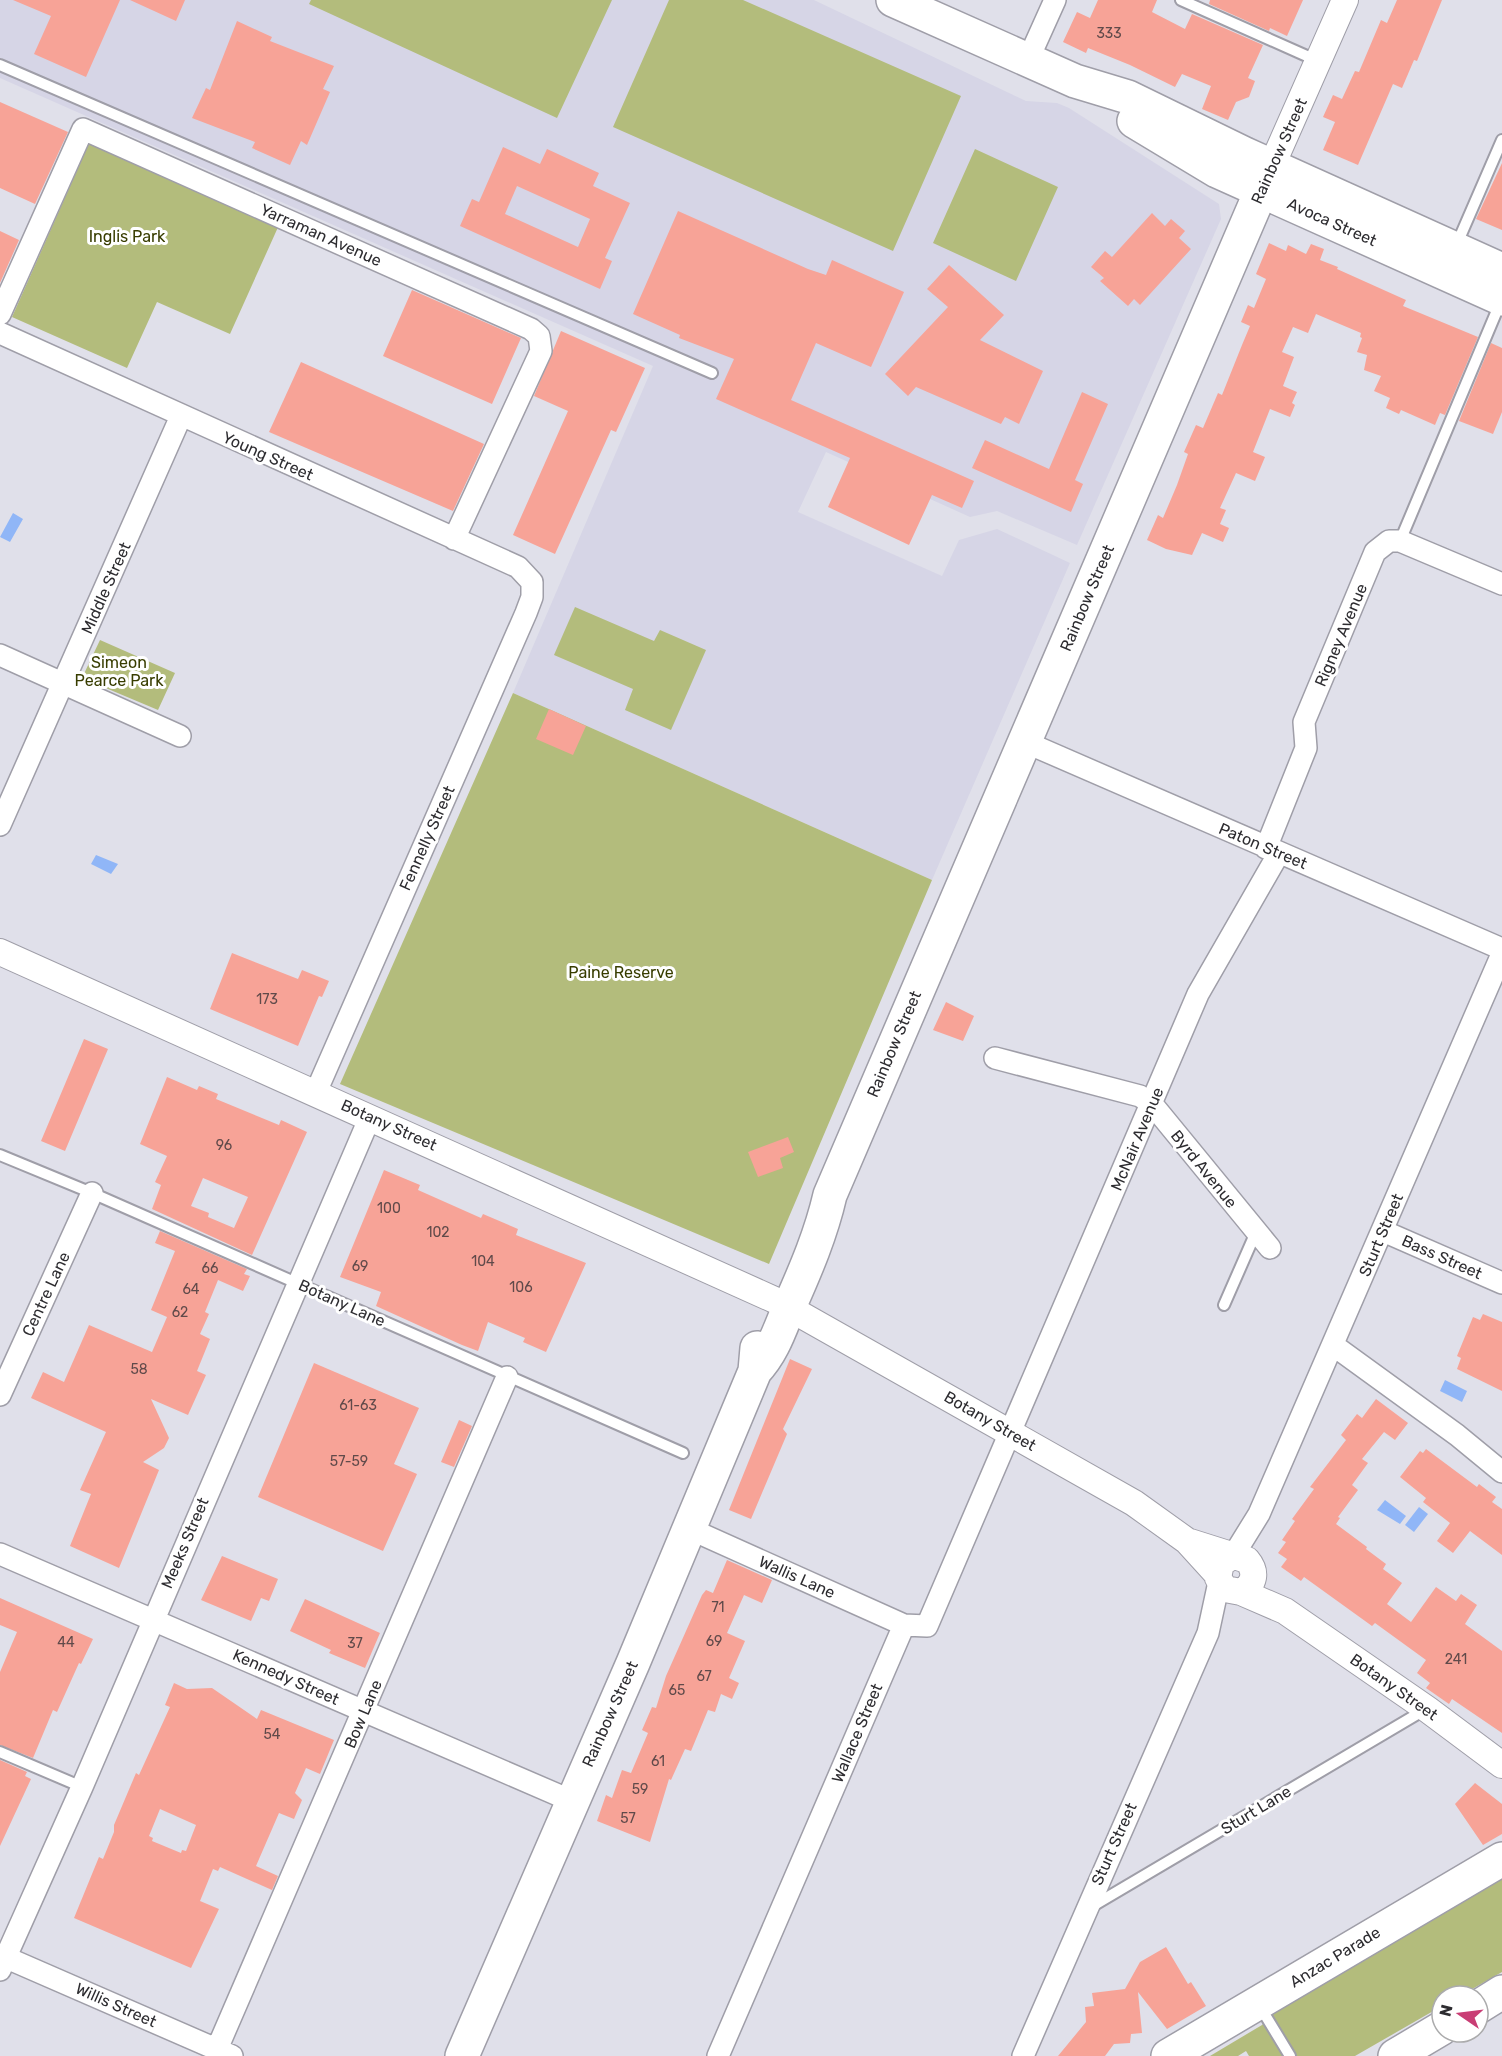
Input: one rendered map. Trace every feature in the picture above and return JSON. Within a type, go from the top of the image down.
[{"type":"main road","name":"Avoca Street","points":[[893,0],[1075,81],[1120,113],[1208,165],[1267,178],[1455,249],[1502,270]]},
{"type":"main road","name":"Avoca Street","points":[[1267,178],[1502,299]]},
{"type":"main road","name":"Rainbow Street","points":[[462,2056],[690,1529],[755,1371],[757,1349],[822,1229],[830,1196],[1267,178]]},
{"type":"main road","name":"Anzac Parade","points":[[1168,2056],[1502,1859]]},
{"type":"main road","points":[[1395,2056],[1430,2035]]},
{"type":"street","points":[[1028,60],[1055,0]]},
{"type":"street","name":"Rainbow Street","points":[[1267,178],[1345,0]]},
{"type":"street","name":"Yarraman Avenue","points":[[0,314],[83,129],[531,329],[539,336],[541,351],[454,539]]},
{"type":"street","name":"Young Street","points":[[0,333],[181,417],[518,567],[532,582]]},
{"type":"street","name":"Middle Street","points":[[0,825],[181,417]]},
{"type":"street","name":"Rigney Avenue","points":[[1272,851],[1306,748],[1304,722],[1376,552],[1389,541],[1400,541]]},
{"type":"street","points":[[1400,541],[1502,584]]},
{"type":"street","name":"Fennelly Street","points":[[316,1092],[526,613],[532,597],[532,582]]},
{"type":"street","points":[[0,655],[180,736]]},
{"type":"street","name":"Paton Street","points":[[1025,742],[1502,949]]},
{"type":"street","name":"McNair Avenue","points":[[1011,1433],[1198,994],[1272,851]]},
{"type":"street","name":"Botany Street","points":[[0,952],[316,1092],[783,1304],[1134,1503],[1235,1573],[1285,1611],[1427,1708],[1502,1765]]},
{"type":"street","name":"Sturt Street","points":[[1023,2056],[1084,1911],[1235,1573],[1502,954]]},
{"type":"street","name":"Byrd Avenue","points":[[995,1058],[1140,1096],[1152,1104],[1270,1248]]},
{"type":"street","name":"Meeks Street","points":[[2,1961],[82,1787],[152,1618],[369,1117]]},
{"type":"street","name":"Centre Lane","points":[[0,1395],[92,1193]]},
{"type":"street","name":"Bass Street","points":[[1383,1231],[1502,1283]]},
{"type":"street","points":[[1333,1346],[1457,1435],[1502,1472]]},
{"type":"street","name":"Bow Lane","points":[[225,2053],[364,1711],[507,1377]]},
{"type":"street","points":[[904,1625],[927,1626],[1011,1433]]},
{"type":"street","name":"Wallis Lane","points":[[690,1529],[904,1625]]},
{"type":"street","name":"Kennedy Street","points":[[0,1554],[572,1801]]},
{"type":"street","name":"Wallace Street","points":[[718,2056],[904,1625]]},
{"type":"street","name":"Willis Street","points":[[2,1961],[225,2053]]},
{"type":"lane","points":[[1181,0],[1200,4],[1318,61]]},
{"type":"lane","points":[[0,65],[712,373]]},
{"type":"lane","points":[[1455,249],[1502,140]]},
{"type":"lane","points":[[1400,541],[1502,299]]},
{"type":"lane","name":"Botany Lane","points":[[0,1155],[92,1193],[682,1453]]},
{"type":"lane","points":[[1224,1305],[1256,1232]]},
{"type":"lane","name":"Sturt Lane","points":[[1084,1911],[1427,1708]]},
{"type":"lane","points":[[0,1752],[82,1787]]},
{"type":"lane","points":[[1258,2003],[1290,2056]]},
{"type":"shaded area","points":[[0,0],[814,0],[1026,101],[1057,103],[1069,108],[1219,204],[1221,219],[1077,545],[997,511],[970,517],[826,452],[798,512],[942,576],[959,540],[997,529],[1070,563],[932,880],[513,693],[653,366],[0,78]]},
{"type":"green space","points":[[311,0],[612,0],[557,118],[309,4]]},
{"type":"green space","points":[[669,0],[743,0],[961,96],[893,251],[613,127]]},
{"type":"green space","name":"Inglis Park","points":[[90,141],[279,225],[230,334],[157,302],[127,368],[12,317]]},
{"type":"green space","points":[[975,149],[1058,187],[1016,281],[933,243]]},
{"type":"green space","points":[[575,607],[654,641],[660,630],[706,650],[671,730],[625,710],[633,689],[554,655]]},
{"type":"green space","name":"Simeon Pearce Park","points":[[100,640],[175,673],[158,710],[82,678]]},
{"type":"green space","name":"Paine Reserve","points":[[513,693],[932,880],[769,1264],[340,1084]]},
{"type":"green space","points":[[1502,1876],[1502,1972],[1481,1984],[1430,1984],[1430,2013],[1355,2056],[1249,2056],[1246,2051],[1238,2056],[1210,2056],[1262,2025],[1285,2003]]},
{"type":"water","points":[[13,513],[23,519],[10,542],[0,537]]},
{"type":"water","points":[[96,855],[118,864],[111,874],[91,864]]},
{"type":"water","points":[[1445,1380],[1467,1391],[1462,1402],[1440,1391]]},
{"type":"water","points":[[1385,1500],[1406,1516],[1400,1524],[1377,1510]]},
{"type":"water","points":[[1419,1507],[1428,1514],[1414,1532],[1405,1525]]},
{"type":"building","points":[[13,0],[120,0],[86,77],[34,54],[51,16]]},
{"type":"building","points":[[130,0],[185,0],[176,21]]},
{"type":"building","points":[[1098,0],[1157,0],[1152,12],[1185,29],[1192,14],[1263,45],[1248,78],[1255,81],[1249,97],[1236,102],[1228,120],[1202,109],[1211,86],[1182,74],[1175,87],[1088,48],[1086,53],[1063,42],[1077,12],[1090,18]]},
{"type":"building","points":[[1210,0],[1303,0],[1287,36],[1270,28],[1269,31],[1209,4]]},
{"type":"building","points":[[1397,0],[1442,0],[1417,61],[1414,60],[1402,88],[1393,84],[1358,165],[1323,150],[1335,122],[1323,117],[1333,95],[1342,99],[1355,71],[1359,72],[1381,20],[1387,23]]},
{"type":"building","points":[[237,21],[272,37],[270,41],[334,66],[323,89],[330,92],[307,145],[301,141],[290,165],[252,148],[255,142],[192,118],[206,88],[210,90]]},
{"type":"building","points":[[0,102],[68,132],[35,204],[0,188]]},
{"type":"building","points":[[503,147],[540,164],[547,149],[599,173],[593,186],[630,203],[605,258],[612,261],[600,289],[460,226],[472,199],[479,202]],"holes":[[[517,186],[590,219],[578,247],[505,214]]]},
{"type":"building","points":[[1502,163],[1502,230],[1476,219]]},
{"type":"building","points":[[678,211],[808,269],[826,275],[832,260],[904,292],[871,367],[816,343],[791,400],[974,481],[962,508],[932,495],[909,545],[828,507],[850,458],[716,399],[734,359],[679,338],[680,335],[633,314]]},
{"type":"building","points":[[1152,213],[1165,226],[1171,219],[1185,231],[1179,238],[1191,249],[1140,305],[1134,299],[1128,306],[1100,281],[1104,278],[1091,267],[1105,251],[1112,257]]},
{"type":"building","points":[[0,231],[19,240],[0,283]]},
{"type":"building","points":[[1269,243],[1286,251],[1288,245],[1306,254],[1311,244],[1324,249],[1320,260],[1406,300],[1403,306],[1478,337],[1445,415],[1440,413],[1435,425],[1401,410],[1399,414],[1386,408],[1390,398],[1374,391],[1381,376],[1364,370],[1367,355],[1357,352],[1362,338],[1361,333],[1316,314],[1308,333],[1293,327],[1282,352],[1294,357],[1283,386],[1297,392],[1292,403],[1295,405],[1290,417],[1270,409],[1253,452],[1265,457],[1255,481],[1236,473],[1220,508],[1226,510],[1220,524],[1229,528],[1223,542],[1202,533],[1192,555],[1166,549],[1147,540],[1158,515],[1163,518],[1188,454],[1184,452],[1196,425],[1203,428],[1218,393],[1222,395],[1250,326],[1241,322],[1248,305],[1254,308],[1266,279],[1256,274]]},
{"type":"building","points":[[949,265],[1004,315],[980,340],[1043,371],[1019,424],[1005,417],[1001,424],[916,387],[908,396],[885,374],[948,307],[927,289]]},
{"type":"building","points":[[412,290],[521,338],[492,404],[383,356]]},
{"type":"building","points":[[561,331],[645,368],[616,432],[611,430],[555,554],[513,535],[568,411],[534,396]]},
{"type":"building","points":[[1491,343],[1502,348],[1502,412],[1493,434],[1459,421]]},
{"type":"building","points":[[301,362],[484,444],[453,511],[269,432]]},
{"type":"building","points":[[1082,392],[1108,404],[1075,480],[1083,484],[1071,512],[972,468],[985,440],[1049,469]]},
{"type":"building","points":[[549,709],[586,726],[573,755],[536,739]]},
{"type":"building","points":[[232,953],[298,979],[302,970],[329,981],[322,997],[319,996],[298,1046],[210,1009]]},
{"type":"building","points":[[946,1002],[974,1016],[963,1041],[933,1030]]},
{"type":"building","points":[[84,1039],[108,1049],[65,1151],[41,1141]]},
{"type":"building","points":[[167,1077],[197,1090],[199,1086],[218,1094],[216,1099],[279,1125],[281,1120],[307,1132],[252,1255],[152,1209],[161,1185],[155,1182],[167,1156],[140,1144]],"holes":[[[203,1178],[248,1197],[234,1228],[208,1217],[209,1213],[191,1206]]]},
{"type":"building","points":[[788,1137],[794,1152],[780,1158],[783,1168],[758,1177],[748,1152]]},
{"type":"building","points":[[384,1170],[420,1185],[418,1190],[481,1218],[483,1214],[518,1229],[516,1235],[586,1263],[546,1352],[523,1342],[525,1338],[488,1322],[478,1351],[376,1306],[381,1292],[340,1277]]},
{"type":"building","points":[[160,1231],[247,1269],[244,1274],[250,1276],[243,1291],[218,1280],[205,1312],[209,1314],[200,1334],[210,1339],[197,1371],[206,1375],[188,1415],[151,1399],[169,1438],[164,1448],[143,1462],[159,1470],[119,1568],[70,1546],[91,1494],[80,1490],[106,1432],[31,1398],[43,1372],[64,1382],[89,1325],[152,1352],[167,1317],[151,1310],[175,1251],[155,1243]]},
{"type":"building","points":[[1483,1314],[1502,1322],[1502,1391],[1457,1369],[1461,1358],[1457,1356],[1473,1317],[1480,1320]]},
{"type":"building","points":[[790,1359],[812,1369],[783,1429],[787,1434],[751,1519],[729,1510]]},
{"type":"building","points":[[314,1363],[419,1408],[394,1464],[417,1474],[383,1551],[258,1497]]},
{"type":"building","points":[[1376,1399],[1408,1423],[1395,1440],[1384,1432],[1362,1459],[1368,1463],[1352,1485],[1358,1490],[1338,1517],[1340,1518],[1336,1524],[1367,1547],[1366,1549],[1386,1564],[1383,1569],[1402,1583],[1387,1604],[1411,1622],[1436,1587],[1456,1601],[1461,1594],[1477,1605],[1465,1624],[1502,1651],[1502,1733],[1452,1699],[1449,1704],[1426,1688],[1430,1683],[1417,1673],[1426,1660],[1375,1623],[1372,1626],[1304,1577],[1301,1581],[1281,1567],[1287,1559],[1278,1553],[1286,1542],[1282,1540],[1295,1521],[1292,1519],[1314,1489],[1310,1487],[1346,1440],[1341,1435],[1357,1414],[1362,1418]]},
{"type":"building","points":[[459,1420],[472,1426],[454,1467],[441,1462]]},
{"type":"building","points":[[1426,1449],[1477,1487],[1479,1484],[1496,1497],[1492,1502],[1502,1509],[1502,1555],[1470,1531],[1453,1553],[1437,1541],[1450,1523],[1423,1502],[1426,1498],[1400,1477],[1420,1451],[1423,1453]]},
{"type":"building","points":[[222,1556],[278,1579],[269,1601],[261,1598],[251,1621],[201,1600]]},
{"type":"building","points":[[727,1560],[772,1580],[762,1603],[744,1595],[727,1633],[745,1641],[729,1678],[739,1683],[732,1699],[721,1694],[715,1712],[708,1710],[691,1751],[685,1749],[671,1780],[669,1779],[650,1842],[597,1821],[606,1795],[612,1798],[622,1770],[631,1773],[648,1733],[642,1730],[652,1707],[656,1708],[666,1676],[702,1595],[706,1590],[713,1593]]},
{"type":"building","points":[[0,1598],[93,1639],[81,1664],[79,1663],[57,1712],[53,1710],[33,1758],[0,1745],[0,1672],[17,1632],[0,1625]]},
{"type":"building","points":[[305,1599],[380,1633],[365,1668],[329,1653],[331,1650],[290,1631]]},
{"type":"building","points":[[174,1683],[187,1689],[212,1688],[257,1719],[261,1710],[334,1740],[320,1774],[306,1768],[295,1793],[302,1800],[294,1819],[279,1813],[256,1866],[278,1876],[272,1890],[220,1867],[218,1871],[213,1869],[200,1901],[219,1909],[191,1968],[74,1918],[99,1857],[103,1859],[114,1832],[114,1825],[136,1773],[139,1775],[170,1707],[165,1705]],"holes":[[[160,1809],[196,1825],[186,1851],[182,1850],[181,1853],[152,1841],[153,1838],[149,1836]]]},
{"type":"building","points":[[0,1760],[27,1772],[25,1776],[31,1779],[0,1846]]},
{"type":"building","points":[[1475,1783],[1502,1804],[1502,1834],[1483,1845],[1455,1804]]},
{"type":"building","points":[[1166,1947],[1188,1984],[1191,1982],[1206,2006],[1167,2029],[1138,1992],[1142,2033],[1131,2034],[1130,2043],[1114,2044],[1105,2056],[1058,2056],[1086,2022],[1085,2007],[1094,2006],[1092,1993],[1125,1989],[1140,1962]]}]
